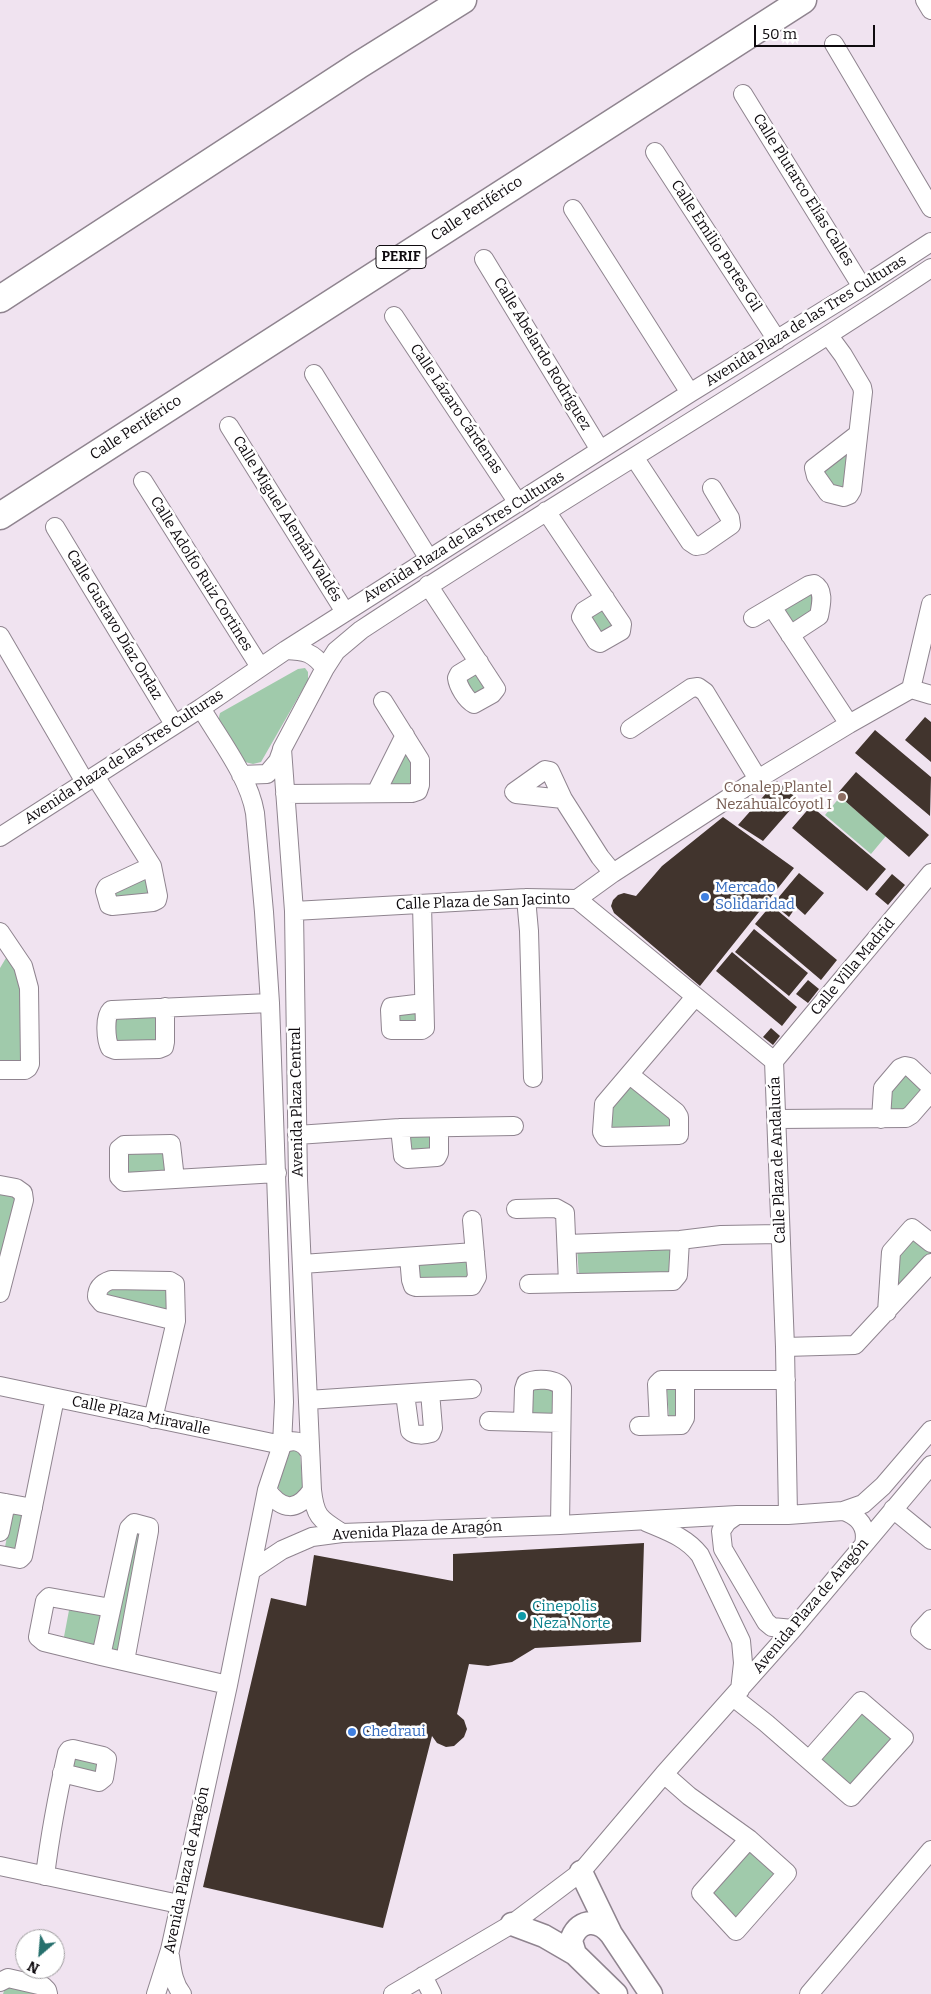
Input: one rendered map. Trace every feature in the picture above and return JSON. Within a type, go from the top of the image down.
[{"type":"highway","points":[[0,299],[351,70],[463,0]]},
{"type":"highway","name":"Calle Periférico","points":[[0,516],[803,0]]},
{"type":"main road","points":[[581,1872],[611,1934],[651,1994]]},
{"type":"main road","points":[[575,1954],[571,1942],[576,1928],[582,1924],[588,1922],[600,1924],[611,1934]]},
{"type":"main road","points":[[512,1924],[544,1936],[575,1954],[616,1994]]},
{"type":"street","points":[[925,0],[931,10]]},
{"type":"street","points":[[834,44],[931,208]]},
{"type":"street","name":"Calle Plutarco Elías Calles","points":[[743,94],[862,287]]},
{"type":"street","name":"Calle Emilio Portes Gil","points":[[655,152],[777,340]]},
{"type":"street","points":[[573,209],[690,394]]},
{"type":"street","name":"Avenida Plaza de las Tres Culturas","points":[[1,833],[90,779],[345,612],[931,242]]},
{"type":"street","name":"Calle Abelardo Rodríguez","points":[[484,259],[600,450]]},
{"type":"street","name":"Avenida Plaza de las Tres Culturas","points":[[325,668],[336,651],[348,639],[428,585],[829,336],[931,268]]},
{"type":"street","name":"Calle Lázaro Cárdenas","points":[[394,316],[518,503]]},
{"type":"street","points":[[829,336],[843,355],[863,390],[858,434]]},
{"type":"street","points":[[314,374],[429,559]]},
{"type":"street","name":"Calle Miguel Alemán Valdés","points":[[229,426],[345,612]]},
{"type":"street","points":[[634,457],[690,542],[696,546],[702,545],[727,530],[731,525],[730,518],[712,488]]},
{"type":"street","name":"Calle Adolfo Ruiz Cortines","points":[[143,481],[260,667]]},
{"type":"street","points":[[546,511],[605,598]]},
{"type":"street","name":"Calle Gustavo Díaz Ordaz","points":[[55,527],[174,724]]},
{"type":"street","points":[[753,618],[809,584],[820,587],[819,616],[790,635]]},
{"type":"street","points":[[428,585],[479,662]]},
{"type":"street","points":[[931,604],[911,689],[931,695]]},
{"type":"street","points":[[772,607],[849,724]]},
{"type":"street","points":[[0,636],[90,779],[106,793],[152,866]]},
{"type":"street","points":[[241,775],[266,774],[278,761],[325,668],[310,653],[286,650]]},
{"type":"street","points":[[630,729],[691,688],[698,687],[705,692],[758,779]]},
{"type":"street","name":"Calle Plaza de San Jacinto","points":[[294,911],[526,898],[577,898],[758,779],[911,689]]},
{"type":"street","points":[[285,794],[412,793],[418,791],[420,760],[383,701]]},
{"type":"street","name":"Avenida Plaza Central","points":[[201,708],[253,798],[264,912],[270,1003],[283,1344],[282,1445],[267,1490],[252,1570]]},
{"type":"street","points":[[376,793],[405,735]]},
{"type":"street","name":"Avenida Plaza Central","points":[[282,750],[294,911],[297,1134],[309,1451],[314,1509],[326,1523],[342,1533]]},
{"type":"street","points":[[564,799],[600,857],[613,873]]},
{"type":"street","name":"Calle Villa Madrid","points":[[774,1061],[931,873]]},
{"type":"street","points":[[526,898],[529,931],[533,1078]]},
{"type":"street","name":"Calle Plaza de Andalucía","points":[[577,898],[774,1061],[785,1347],[788,1515]]},
{"type":"street","points":[[422,904],[424,1003]]},
{"type":"street","points":[[0,1070],[25,1070],[30,1064],[28,988],[23,966],[2,941]]},
{"type":"street","points":[[630,1074],[676,1112],[679,1117],[679,1135],[608,1138],[602,1132],[604,1104],[695,997]]},
{"type":"street","points":[[165,1007],[270,1003]]},
{"type":"street","points":[[881,1119],[882,1088],[900,1068],[910,1067],[931,1087]]},
{"type":"street","points":[[777,1119],[881,1119],[909,1117],[931,1092]]},
{"type":"street","points":[[297,1134],[400,1128],[514,1126]]},
{"type":"street","points":[[400,1128],[404,1159],[437,1157],[439,1153],[438,1128]]},
{"type":"street","points":[[175,1179],[277,1173]]},
{"type":"street","points":[[0,1185],[16,1188],[23,1193],[24,1197],[3,1271],[0,1293]]},
{"type":"street","points":[[516,1210],[556,1208],[562,1210],[566,1215],[568,1284]]},
{"type":"street","points":[[409,1257],[413,1286],[469,1286],[475,1284],[478,1277],[472,1220]]},
{"type":"street","points":[[887,1312],[891,1252],[912,1228],[931,1243]]},
{"type":"street","points":[[567,1244],[680,1240],[721,1235],[780,1234]]},
{"type":"street","points":[[529,1284],[673,1281],[678,1275],[680,1240]]},
{"type":"street","points":[[302,1264],[475,1252]]},
{"type":"street","points":[[785,1347],[855,1345],[931,1263]]},
{"type":"street","points":[[153,1419],[176,1321]]},
{"type":"street","points":[[659,1425],[658,1382],[685,1380],[786,1380]]},
{"type":"street","points":[[640,1426],[681,1425],[684,1423],[685,1380]]},
{"type":"street","points":[[523,1421],[524,1389],[526,1383],[532,1381],[554,1381],[559,1384],[562,1388],[560,1525]]},
{"type":"street","name":"Calle Plaza Miravalle","points":[[0,1386],[282,1445],[287,1441],[297,1441],[306,1445],[309,1451]]},
{"type":"street","points":[[308,1400],[472,1389]]},
{"type":"street","points":[[406,1394],[410,1430],[414,1434],[427,1434],[431,1433],[433,1428],[430,1392]]},
{"type":"street","points":[[0,1555],[22,1558],[55,1398]]},
{"type":"street","points":[[489,1421],[561,1423]]},
{"type":"street","name":"Avenida Plaza de Aragón","points":[[156,1994],[170,1950],[252,1570],[282,1550],[312,1537],[342,1533],[560,1525],[737,1515],[788,1515],[843,1511],[862,1504],[883,1486],[931,1430]]},
{"type":"street","name":"Avenida Plaza de Aragón","points":[[394,1994],[512,1924],[581,1872],[664,1774],[793,1628],[931,1465]]},
{"type":"street","points":[[267,1490],[276,1502],[289,1507],[303,1502],[312,1490]]},
{"type":"street","points":[[0,1532],[3,1503],[33,1508]]},
{"type":"street","points":[[892,1509],[931,1540]]},
{"type":"street","points":[[843,1511],[852,1514],[861,1522],[866,1534],[864,1544]]},
{"type":"street","points":[[737,1515],[727,1522],[721,1531],[723,1549],[766,1622],[772,1626],[793,1628]]},
{"type":"street","points":[[642,1520],[679,1536],[692,1545],[700,1555],[741,1641],[743,1663],[736,1694],[809,1760],[851,1797],[904,1738],[861,1701],[809,1760]]},
{"type":"street","points":[[101,1656],[128,1528],[134,1523],[146,1526],[149,1528],[149,1531],[125,1661]]},
{"type":"street","points":[[112,1608],[52,1597],[47,1598],[38,1635],[44,1642],[228,1685]]},
{"type":"street","points":[[931,1618],[920,1630],[931,1640]]},
{"type":"street","points":[[45,1876],[62,1774]]},
{"type":"street","points":[[664,1774],[689,1796],[749,1840],[787,1873],[736,1931],[701,1893],[749,1840]]},
{"type":"street","points":[[809,1994],[931,1850]]},
{"type":"street","points":[[0,1866],[179,1904]]},
{"type":"street","points":[[170,1950],[172,1973],[182,1994]]},
{"type":"street","points":[[422,1976],[432,1994]]},
{"type":"street","points":[[0,1982],[8,1978],[43,1986],[48,1994]]},
{"type":"green space","points":[[847,450],[851,453],[845,488],[830,489],[822,465]]},
{"type":"green space","points":[[808,592],[813,594],[812,614],[792,626],[781,609]]},
{"type":"green space","points":[[603,608],[613,625],[598,638],[584,616]]},
{"type":"green space","points":[[305,668],[308,672],[308,680],[261,762],[253,764],[245,762],[223,732],[220,726],[220,713],[298,669]]},
{"type":"green space","points":[[477,668],[492,687],[473,698],[464,676]]},
{"type":"green space","points":[[403,748],[413,766],[413,786],[385,786]]},
{"type":"green space","points":[[840,797],[886,836],[871,854],[825,815]]},
{"type":"green space","points":[[148,875],[152,895],[116,901],[113,891]]},
{"type":"green space","points":[[6,958],[10,958],[21,974],[23,1062],[0,1063],[0,968]]},
{"type":"green space","points":[[421,1009],[422,1024],[396,1026],[395,1011]]},
{"type":"green space","points":[[159,1014],[160,1042],[113,1044],[112,1016]]},
{"type":"green space","points":[[908,1072],[926,1088],[905,1112],[888,1112],[888,1093]]},
{"type":"green space","points":[[630,1082],[673,1114],[673,1128],[613,1127],[610,1124],[610,1106]]},
{"type":"green space","points":[[433,1130],[435,1153],[409,1155],[407,1132]]},
{"type":"green space","points":[[168,1150],[169,1174],[123,1177],[121,1151]]},
{"type":"green space","points":[[0,1192],[18,1196],[0,1265]]},
{"type":"green space","points":[[909,1236],[931,1249],[931,1259],[895,1296],[895,1255]]},
{"type":"green space","points":[[672,1243],[673,1274],[579,1278],[577,1247]]},
{"type":"green space","points":[[466,1259],[468,1281],[417,1284],[416,1262]]},
{"type":"green space","points":[[111,1287],[170,1287],[170,1311],[166,1314],[108,1296],[108,1290]]},
{"type":"green space","points":[[529,1385],[558,1387],[557,1416],[528,1415]]},
{"type":"green space","points":[[671,1387],[675,1390],[676,1418],[669,1418],[667,1390]]},
{"type":"green space","points":[[288,1450],[298,1451],[300,1454],[303,1490],[296,1497],[286,1499],[277,1486]]},
{"type":"green space","points":[[19,1511],[24,1517],[17,1549],[10,1551],[5,1547],[11,1516]]},
{"type":"green space","points":[[136,1529],[145,1531],[120,1654],[111,1652]]},
{"type":"green space","points":[[70,1605],[103,1611],[96,1648],[63,1642]]},
{"type":"green space","points":[[863,1712],[893,1739],[850,1787],[820,1761]]},
{"type":"green space","points":[[74,1754],[103,1760],[100,1777],[70,1771]]},
{"type":"green space","points":[[750,1848],[780,1874],[736,1924],[708,1894]]},
{"type":"green space","points":[[11,1984],[39,1994],[3,1994],[5,1988]]},
{"type":"building","points":[[925,717],[931,722],[931,762],[905,740]]},
{"type":"building","points":[[875,730],[931,777],[930,816],[855,753]]},
{"type":"building","points":[[856,772],[929,835],[909,857],[837,794]]},
{"type":"building","points":[[777,781],[799,800],[763,841],[738,825]]},
{"type":"building","points":[[811,806],[886,869],[867,891],[792,828]]},
{"type":"building","points":[[723,817],[794,868],[700,986],[614,913],[611,906],[613,900],[618,895],[624,893],[636,896],[662,866]]},
{"type":"building","points":[[799,873],[824,893],[805,915],[796,907],[789,917],[773,904]]},
{"type":"building","points":[[892,874],[905,885],[888,905],[875,894]]},
{"type":"building","points":[[771,905],[837,960],[821,980],[755,924]]},
{"type":"building","points":[[754,929],[808,973],[789,996],[735,952]]},
{"type":"building","points":[[732,952],[797,1007],[782,1026],[716,971]]},
{"type":"building","points":[[808,980],[819,989],[808,1003],[796,994]]},
{"type":"building","points":[[771,1028],[780,1036],[773,1045],[763,1037]]},
{"type":"building","name":"Chedraui","points":[[644,1543],[641,1642],[535,1648],[512,1662],[488,1666],[469,1664],[457,1714],[464,1720],[467,1729],[464,1737],[454,1746],[446,1747],[437,1743],[432,1736],[383,1928],[203,1887],[271,1598],[306,1606],[314,1555],[453,1581],[453,1554]]},
{"type":"place","name":"Conalep Plantel Nezahualcóyotl I","points":[[842,797]]},
{"type":"place","name":"Mercado Solidaridad","points":[[705,897]]},
{"type":"place","name":"Cinepolis Neza Norte","points":[[522,1616]]},
{"type":"place","name":"Chedraui","points":[[352,1732]]}]
